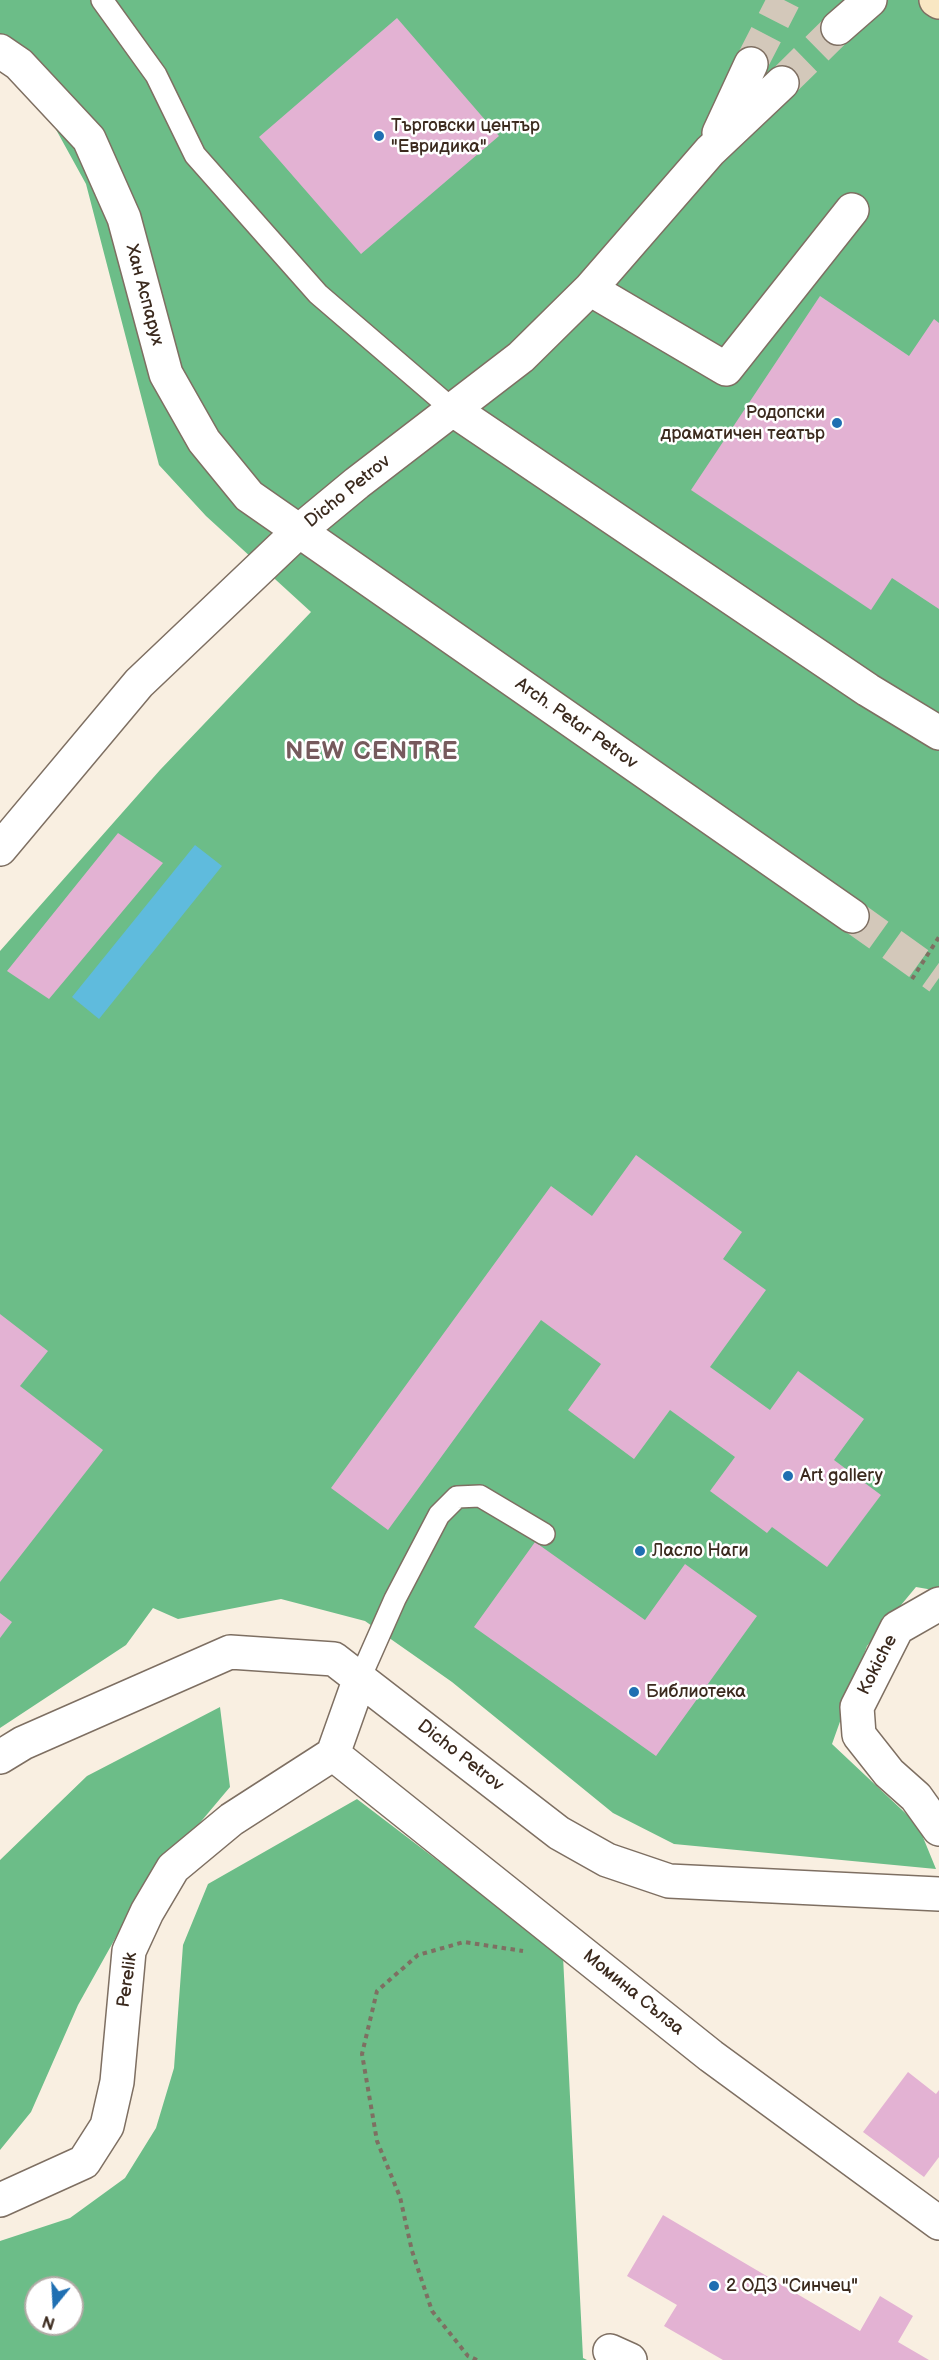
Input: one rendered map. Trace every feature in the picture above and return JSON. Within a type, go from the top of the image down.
[{"type":"street","points":[[838,28],[870,0]]},
{"type":"street","name":"Хан Аспарух","points":[[0,51],[19,64],[89,139],[124,218],[166,374],[204,441],[249,496],[299,531]]},
{"type":"street","name":"Dicho Petrov","points":[[710,151],[752,64]]},
{"type":"street","name":"Dicho Petrov","points":[[0,849],[140,683],[299,531],[521,357],[590,289],[710,151],[782,83]]},
{"type":"street","points":[[590,289],[726,369],[852,210]]},
{"type":"street","points":[[452,409],[868,690],[939,733]]},
{"type":"street","name":"Arch. Petar Petrov","points":[[299,531],[852,916]]},
{"type":"street","name":"Kokiche","points":[[939,1604],[897,1628],[857,1707],[859,1735],[889,1773],[916,1797],[939,1829]]},
{"type":"street","name":"Dicho Petrov","points":[[0,1758],[23,1743],[231,1652],[333,1659],[559,1833],[607,1860],[669,1881],[939,1894]]},
{"type":"street","points":[[333,1754],[360,1678]]},
{"type":"street","name":"Perelik","points":[[0,2200],[84,2162],[107,2126],[117,2082],[129,1951],[147,1912],[173,1868],[232,1819],[333,1754]]},
{"type":"street","name":"Момина Сълза","points":[[333,1754],[711,2056],[939,2223]]},
{"type":"lane","points":[[102,0],[156,75],[195,155],[318,294],[452,409]]},
{"type":"lane","points":[[360,1678],[395,1599],[439,1515],[457,1497],[480,1496],[544,1534]]},
{"type":"path","points":[[912,980],[939,937]]},
{"type":"path","points":[[477,2360],[468,2356],[432,2311],[412,2251],[400,2197],[378,2141],[362,2054],[377,1991],[418,1954],[464,1942],[522,1950],[532,1955]]},
{"type":"green space","points":[[0,0],[939,0],[939,1591],[916,1587],[867,1646],[832,1744],[918,1825],[936,1869],[674,1844],[613,1813],[452,1682],[365,1621],[281,1599],[178,1619],[153,1608],[126,1645],[0,1728],[0,951],[160,770],[311,612],[206,516],[159,465],[86,184],[37,95],[0,69]]},
{"type":"green space","points":[[220,1707],[230,1787],[140,1894],[78,2005],[31,2112],[0,2150],[0,1860],[87,1776]]},
{"type":"green space","points":[[357,1799],[563,1956],[583,2358],[587,2360],[0,2360],[0,2241],[70,2218],[125,2178],[156,2128],[174,2068],[183,1945],[208,1884]]},
{"type":"water","points":[[195,845],[222,866],[99,1019],[72,997]]},
{"type":"building","name":"Търговски център \"Евридика\"","points":[[397,18],[499,136],[361,254],[259,137]]},
{"type":"building","name":"Родопски драматичен театър","points":[[820,296],[909,356],[934,319],[939,323],[939,609],[892,578],[871,610],[691,490]]},
{"type":"building","points":[[118,833],[163,863],[49,999],[7,971]]},
{"type":"building","points":[[636,1155],[742,1232],[723,1259],[766,1290],[710,1367],[770,1410],[798,1371],[864,1419],[834,1460],[881,1495],[827,1567],[772,1527],[767,1533],[710,1491],[735,1457],[670,1410],[634,1459],[568,1410],[601,1364],[541,1320],[388,1530],[331,1488],[551,1186],[592,1216]]},
{"type":"building","points":[[0,1314],[48,1351],[20,1386],[103,1450],[0,1582]]},
{"type":"building","name":"Библиотека","points":[[535,1542],[645,1620],[685,1564],[757,1616],[656,1756],[474,1627]]},
{"type":"building","points":[[0,1613],[12,1622],[0,1638]]},
{"type":"building","points":[[908,2072],[936,2094],[939,2090],[939,2157],[924,2177],[863,2132]]},
{"type":"building","name":"2 ОДЗ \"Синчец\"","points":[[663,2215],[860,2331],[880,2296],[913,2316],[898,2342],[929,2360],[723,2360],[664,2326],[677,2305],[627,2276]]},
{"type":"tunnel","points":[[751,64],[784,0]]},
{"type":"tunnel","points":[[782,83],[838,28]]},
{"type":"tunnel","points":[[852,916],[939,978]]},
{"type":"place","name":"Търговски център \"Евридика\"","points":[[379,136]]},
{"type":"place","name":"Родопски драматичен театър","points":[[837,423]]},
{"type":"place","name":"Art gallery","points":[[788,1476]]},
{"type":"place","name":"Ласло Наги","points":[[640,1551]]},
{"type":"place","name":"Библиотека","points":[[634,1692]]},
{"type":"place","name":"2 ОДЗ \"Синчец\"","points":[[714,2286]]},
{"type":"district","name":"NEW CENTRE","points":[[372,753]]}]
